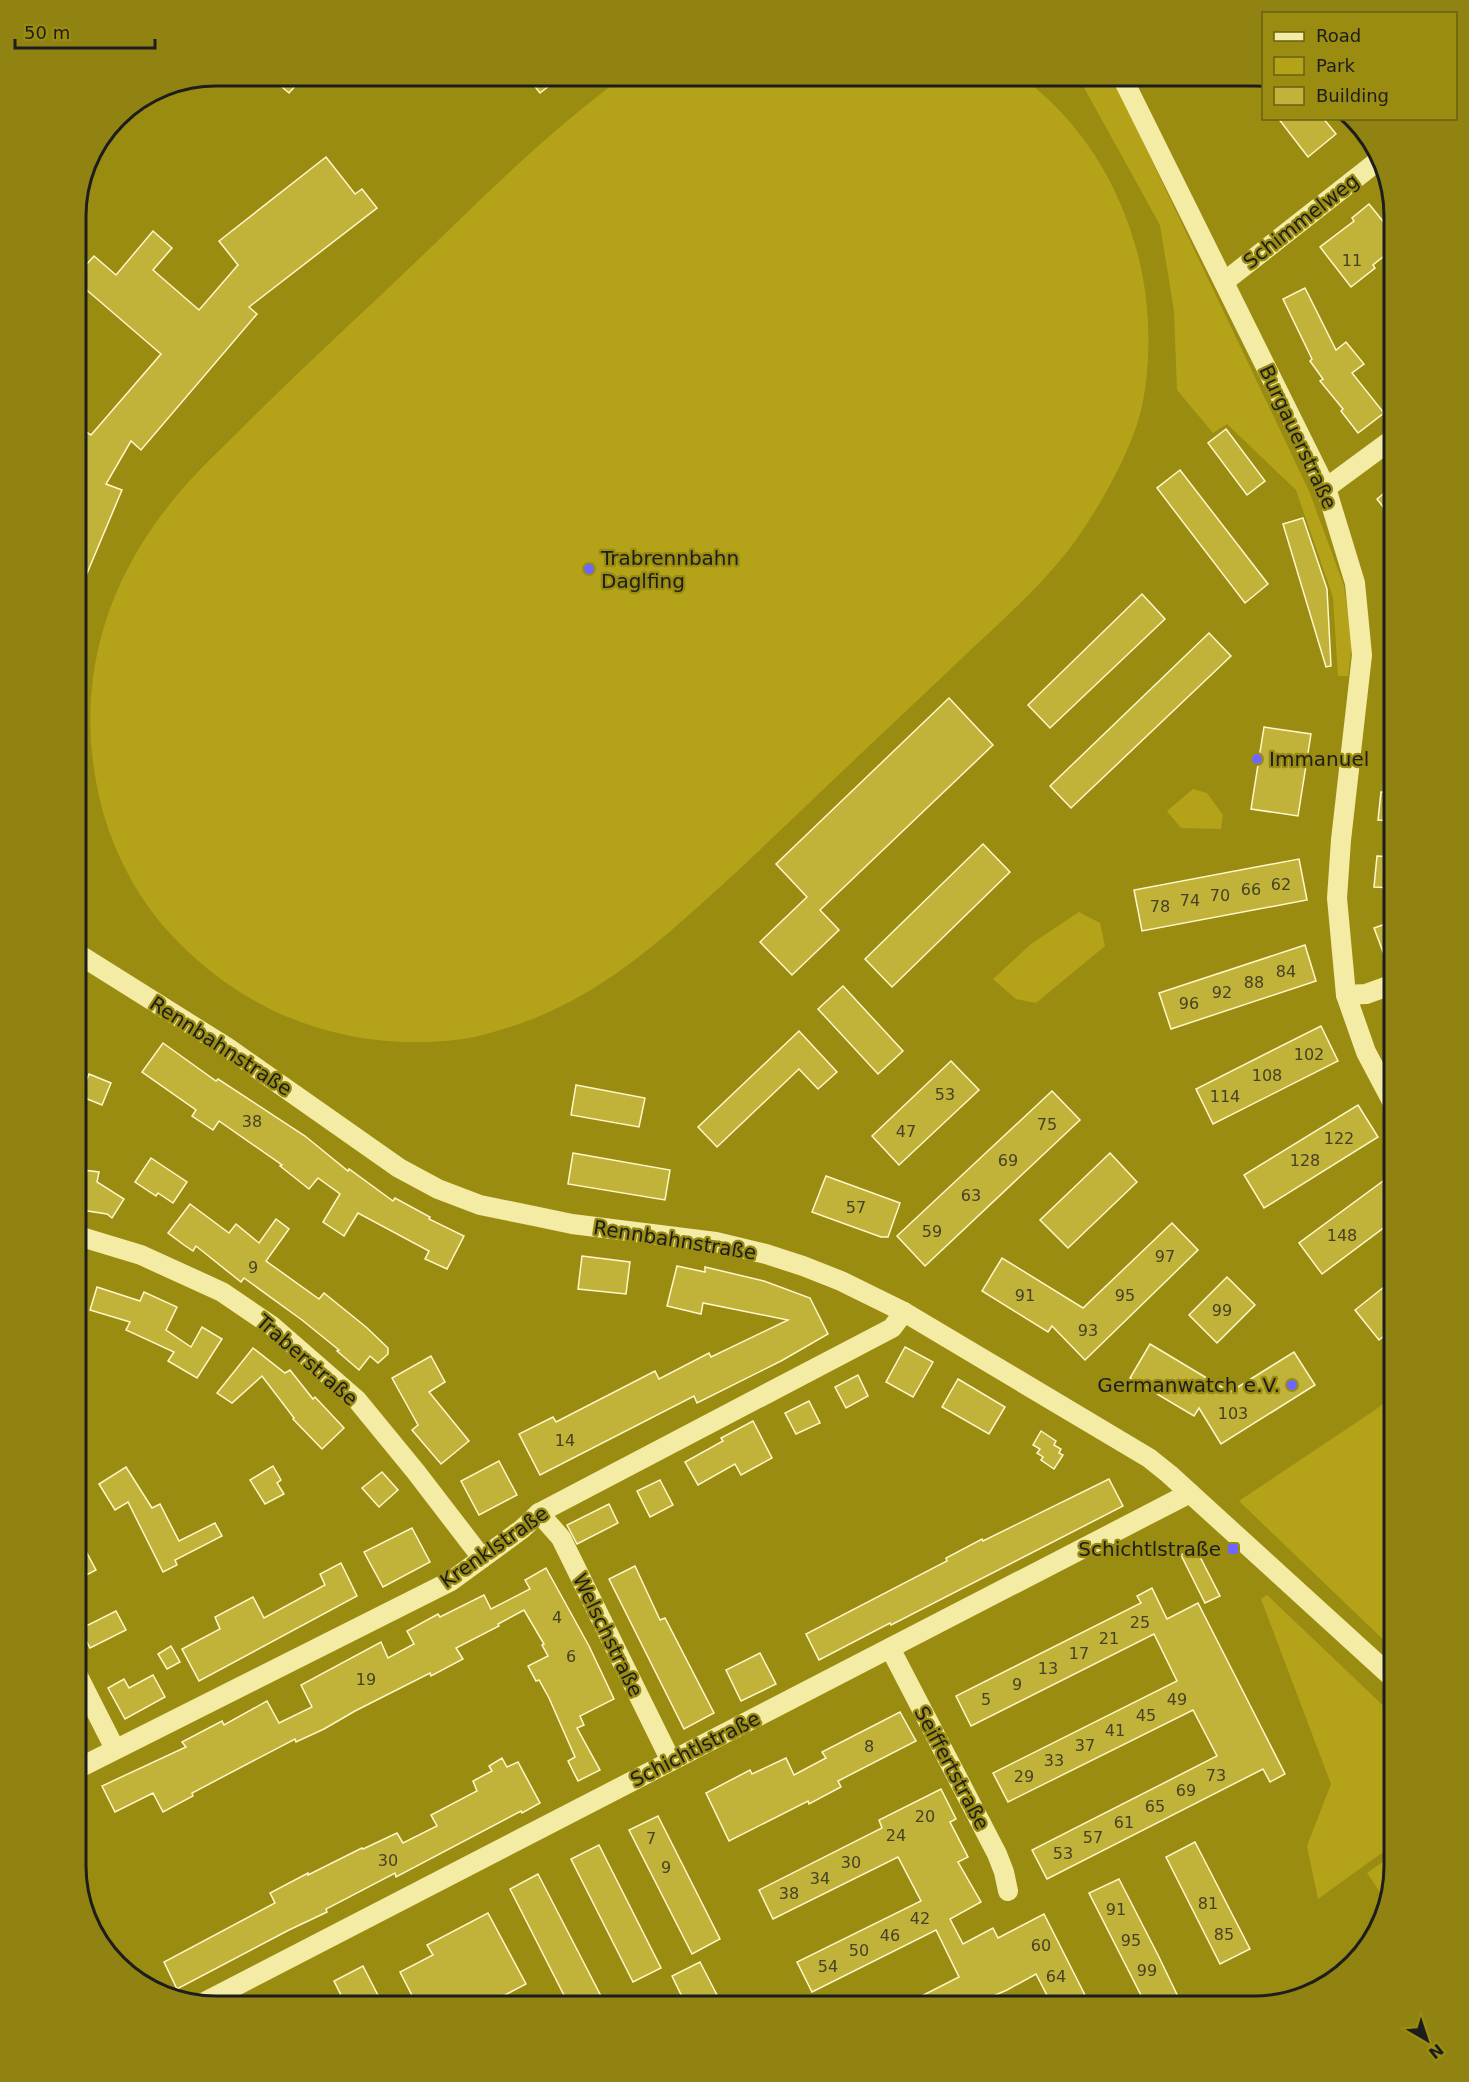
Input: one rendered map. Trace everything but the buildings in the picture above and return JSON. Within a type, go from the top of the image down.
[{"type":"street","name":"Burgauerstraße","points":[[1126,86],[1326,488],[1355,583],[1362,655],[1337,898],[1346,995],[1366,1052],[1384,1086]]},
{"type":"street","name":"Schimmelweg","points":[[1224,282],[1373,165]]},
{"type":"street","points":[[1326,488],[1384,445]]},
{"type":"street","name":"Rennbahnstraße","points":[[86,959],[228,1048],[399,1168],[438,1189],[480,1204],[572,1224],[716,1242],[766,1254],[841,1281],[904,1312],[1149,1458],[1384,1670]]},
{"type":"street","points":[[1346,995],[1366,994],[1384,988]]},
{"type":"street","name":"Traberstraße","points":[[86,1238],[141,1256],[222,1292],[272,1326],[357,1400],[482,1558]]},
{"type":"street","name":"Krenklstraße","points":[[86,1764],[451,1581],[522,1529],[539,1513],[892,1329],[904,1312]]},
{"type":"street","name":"Schichtlstraße","points":[[216,1996],[1190,1493]]},
{"type":"street","name":"Welschstraße","points":[[539,1513],[561,1538],[671,1761]]},
{"type":"street","name":"Seiffertstraße","points":[[890,1648],[997,1854],[1008,1891]]},
{"type":"street","points":[[86,1692],[115,1749]]},
{"type":"green space","name":"Trabrennbahn Daglfing","points":[[611,86],[1032,86],[1061,112],[1094,154],[1120,202],[1130,228],[1142,273],[1148,330],[1145,388],[1137,424],[1122,462],[1090,520],[1067,552],[1042,580],[1002,621],[725,882],[663,937],[614,975],[562,1006],[533,1019],[463,1039],[420,1042],[379,1040],[339,1033],[300,1022],[263,1006],[229,985],[196,959],[166,929],[130,878],[113,840],[100,801],[91,742],[91,704],[95,667],[103,631],[115,596],[131,563],[151,530],[198,472],[500,181]]},
{"type":"green space","points":[[1083,86],[1116,86],[1309,491],[1344,586],[1352,644],[1348,676],[1338,676],[1333,597],[1296,490],[1227,424],[1213,433],[1177,390],[1174,311],[1160,225]]},
{"type":"green space","points":[[1193,789],[1207,793],[1223,815],[1221,829],[1181,828],[1167,811]]},
{"type":"green space","points":[[1079,912],[1100,923],[1105,946],[1036,1003],[1016,999],[993,979],[1031,944]]},
{"type":"green space","points":[[1384,1403],[1384,1640],[1239,1501]]},
{"type":"green space","points":[[1267,1595],[1384,1706],[1384,1851],[1318,1899],[1307,1846],[1331,1784],[1261,1599]]},
{"type":"green space","points":[[1384,1861],[1380,1893],[1367,1873]]},
{"type":"place","name":"Trabrennbahn Daglfing","points":[[589,569]]},
{"type":"place","name":"Immanuel","points":[[1257,759]]},
{"type":"place","name":"Germanwatch e.V.","points":[[1292,1385]]},
{"type":"place","name":"Schichtlstraße","points":[[1233,1549]]}]
